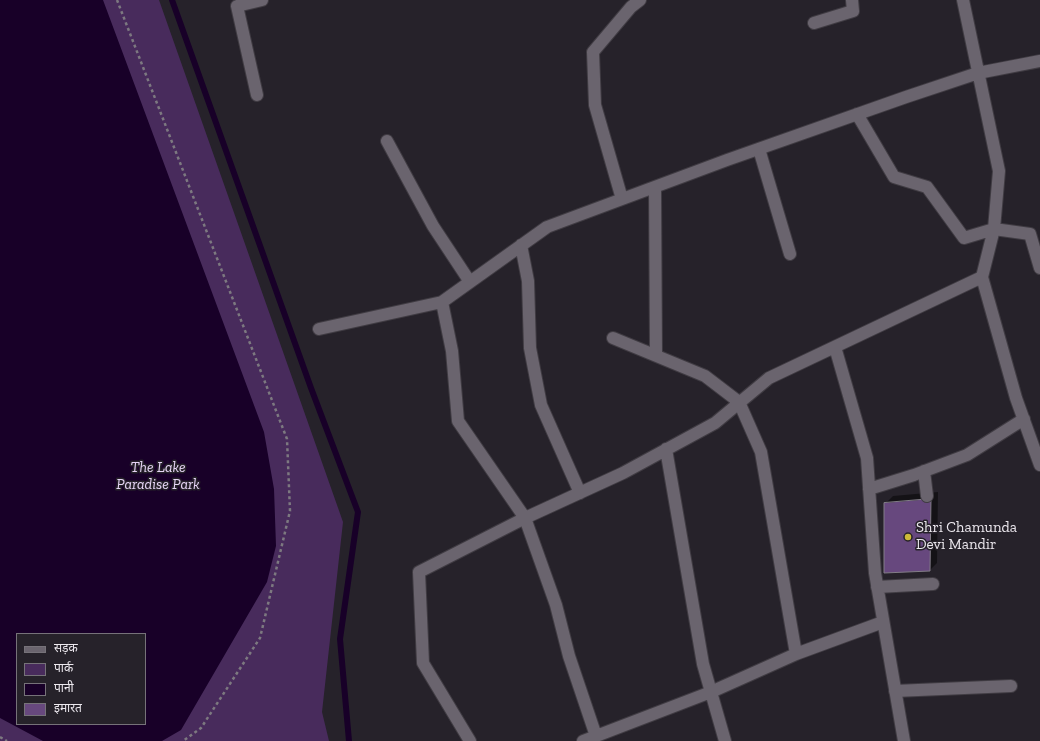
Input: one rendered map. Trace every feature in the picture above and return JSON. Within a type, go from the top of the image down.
[{"type":"street","points":[[257,95],[238,6],[262,0]]},
{"type":"street","points":[[622,199],[596,105],[593,52],[631,7],[640,0]]},
{"type":"street","points":[[814,23],[853,11],[852,0]]},
{"type":"street","points":[[963,0],[999,171],[994,229],[982,278],[1016,398],[1040,465]]},
{"type":"street","points":[[319,329],[442,302],[547,227],[759,149],[978,73],[1040,61]]},
{"type":"street","points":[[857,114],[894,177],[927,187],[964,238],[994,229],[1030,234],[1040,268]]},
{"type":"street","points":[[387,141],[433,226],[470,282]]},
{"type":"street","points":[[759,149],[790,254]]},
{"type":"street","points":[[655,187],[656,355]]},
{"type":"street","points":[[521,246],[528,281],[530,348],[541,405],[580,493]]},
{"type":"street","points":[[470,741],[423,663],[419,572],[525,518],[623,473],[715,423],[769,378],[982,278]]},
{"type":"street","points":[[442,302],[452,351],[458,421],[525,518],[556,605],[569,656],[596,736]]},
{"type":"street","points":[[613,338],[705,376],[739,402],[761,452],[796,654]]},
{"type":"street","points":[[835,347],[867,458],[875,573],[904,741]]},
{"type":"street","points":[[869,489],[967,455],[1024,419]]},
{"type":"street","points":[[666,449],[703,664],[725,741]]},
{"type":"street","points":[[924,471],[927,496]]},
{"type":"street","points":[[877,587],[933,584]]},
{"type":"street","points":[[583,741],[711,692],[796,654],[883,622]]},
{"type":"street","points":[[895,691],[1011,686]]},
{"type":"path","points":[[116,0],[287,439],[290,511],[260,638],[201,728],[183,741]]},
{"type":"path","points":[[0,737],[7,741]]},
{"type":"green space","name":"The Lake Paradise Park","points":[[0,0],[159,0],[343,522],[322,712],[329,741],[0,741]]},
{"type":"water","name":"The Lake Paradise Park","points":[[0,0],[103,0],[264,432],[274,489],[276,546],[267,582],[181,730],[162,741],[43,741],[0,718]]},
{"type":"building","name":"Shri Chamunda Devi Mandir","points":[[931,499],[930,571],[884,573],[884,503]]},
{"type":"waterway","points":[[172,0],[311,388],[358,512],[340,639],[349,741]]},
{"type":"place","name":"Shri Chamunda Devi Mandir","points":[[908,537]]}]
